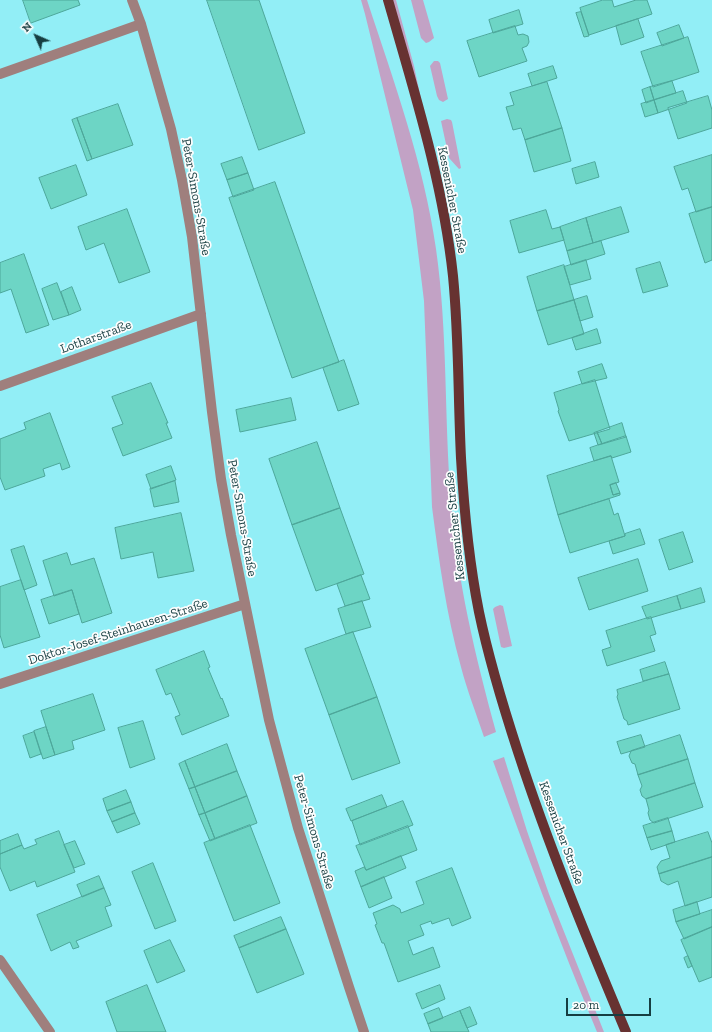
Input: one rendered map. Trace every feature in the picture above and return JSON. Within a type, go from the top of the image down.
[{"type":"main road","name":"Kessenicher Straße","points":[[388,0],[433,161],[445,216],[456,309],[461,460],[465,509],[473,578],[488,652],[499,693],[542,821],[569,894],[626,1032]]},
{"type":"street","name":"Peter-Simons-Straße","points":[[132,0],[141,24],[171,129],[192,237],[221,479],[269,720],[296,820],[346,980],[364,1032]]},
{"type":"street","points":[[0,74],[141,24]]},
{"type":"street","name":"Lotharstraße","points":[[0,386],[201,314]]},
{"type":"street","name":"Doktor-Josef-Steinhausen-Straße","points":[[0,684],[245,604]]},
{"type":"street","points":[[0,960],[50,1032]]},
{"type":"shaded area","points":[[361,0],[367,0],[398,92],[416,154],[431,217],[440,280],[449,470],[454,530],[462,589],[481,675],[496,732],[484,737],[466,684],[451,627],[432,507],[424,301],[413,210]]},
{"type":"shaded area","points":[[383,0],[396,0],[414,66],[421,99]]},
{"type":"shaded area","points":[[411,0],[423,0],[434,38],[429,42],[426,43],[421,38]]},
{"type":"shaded area","points":[[434,61],[438,61],[440,63],[448,99],[443,102],[439,100],[437,96],[430,66]]},
{"type":"shaded area","points":[[447,119],[451,120],[452,122],[461,168],[459,169],[449,158],[441,121]]},
{"type":"shaded area","points":[[500,605],[503,606],[512,646],[504,648],[501,647],[493,609]]},
{"type":"shaded area","points":[[504,757],[527,831],[549,894],[604,1032],[597,1032],[583,999],[493,761]]},
{"type":"building","points":[[23,0],[78,0],[80,5],[31,23]]},
{"type":"building","points":[[207,0],[259,0],[305,133],[259,150]]},
{"type":"building","points":[[603,0],[612,0],[614,7],[636,0],[647,0],[652,14],[589,35],[580,8]]},
{"type":"building","points":[[519,10],[523,24],[493,33],[489,20]]},
{"type":"building","points":[[581,12],[589,36],[584,37],[576,13]]},
{"type":"building","points":[[638,19],[644,37],[621,45],[616,26]]},
{"type":"building","points":[[679,25],[684,38],[662,46],[657,33]]},
{"type":"building","points":[[515,26],[518,35],[523,34],[528,36],[529,42],[527,46],[522,48],[527,61],[479,77],[467,41]]},
{"type":"building","points":[[688,37],[699,72],[653,87],[641,52]]},
{"type":"building","points":[[553,66],[557,78],[532,86],[528,74]]},
{"type":"building","points":[[672,81],[676,93],[654,100],[650,87]]},
{"type":"building","points":[[547,82],[562,128],[525,140],[521,128],[513,130],[506,107],[514,105],[510,93]]},
{"type":"building","points":[[650,87],[654,100],[646,103],[642,90]]},
{"type":"building","points":[[683,91],[687,103],[658,113],[654,100]]},
{"type":"building","points":[[708,96],[712,110],[712,128],[678,139],[668,108]]},
{"type":"building","points":[[654,100],[658,113],[645,117],[641,104]]},
{"type":"building","points":[[118,104],[133,145],[92,159],[77,118]]},
{"type":"building","points":[[77,118],[92,159],[87,161],[72,120]]},
{"type":"building","points":[[562,128],[571,161],[534,172],[525,140]]},
{"type":"building","points":[[712,155],[712,207],[696,212],[688,188],[682,190],[674,167]]},
{"type":"building","points":[[242,157],[248,173],[227,180],[221,164]]},
{"type":"building","points":[[595,162],[599,177],[576,184],[572,169]]},
{"type":"building","points":[[76,165],[87,195],[51,209],[39,178]]},
{"type":"building","points":[[248,173],[254,190],[233,197],[227,180]]},
{"type":"building","points":[[275,182],[339,362],[292,378],[229,198]]},
{"type":"building","points":[[621,207],[629,232],[593,243],[586,218]]},
{"type":"building","points":[[712,207],[712,260],[705,263],[689,214]]},
{"type":"building","points":[[127,209],[150,272],[119,283],[104,243],[86,250],[78,227]]},
{"type":"building","points":[[546,210],[552,229],[560,227],[564,240],[519,253],[510,221]]},
{"type":"building","points":[[586,218],[593,243],[567,251],[560,227]]},
{"type":"building","points":[[601,241],[605,254],[571,265],[567,251]]},
{"type":"building","points":[[24,254],[49,325],[26,333],[11,289],[0,293],[0,263]]},
{"type":"building","points":[[586,260],[591,279],[570,285],[564,267]]},
{"type":"building","points":[[660,262],[668,286],[643,293],[636,269]]},
{"type":"building","points":[[564,265],[574,300],[537,311],[527,277]]},
{"type":"building","points":[[57,283],[69,315],[53,320],[42,289]]},
{"type":"building","points":[[72,287],[81,310],[69,315],[61,292]]},
{"type":"building","points":[[587,296],[593,317],[580,321],[574,300]]},
{"type":"building","points":[[574,300],[584,334],[548,345],[537,311]]},
{"type":"building","points":[[597,329],[601,343],[576,350],[572,338]]},
{"type":"building","points":[[344,360],[359,404],[338,411],[323,368]]},
{"type":"building","points":[[602,364],[607,378],[582,384],[578,372]]},
{"type":"building","points":[[595,380],[610,429],[569,441],[558,411],[554,393]]},
{"type":"building","points":[[151,383],[168,423],[166,423],[172,438],[123,456],[112,428],[123,424],[112,397]]},
{"type":"building","points":[[291,398],[296,420],[240,432],[236,410]]},
{"type":"building","points":[[50,413],[70,467],[62,470],[60,463],[43,469],[45,476],[5,490],[0,477],[0,439],[26,429],[24,423]]},
{"type":"building","points":[[622,423],[626,437],[602,444],[597,432]]},
{"type":"building","points":[[597,432],[602,444],[598,445],[594,433]]},
{"type":"building","points":[[626,436],[631,452],[612,458],[611,456],[594,461],[590,448]]},
{"type":"building","points":[[317,442],[340,508],[292,525],[269,459]]},
{"type":"building","points":[[611,456],[619,482],[610,485],[613,495],[620,493],[620,495],[558,515],[547,476]]},
{"type":"building","points":[[171,466],[176,480],[151,489],[146,475]]},
{"type":"building","points":[[175,481],[179,502],[154,507],[150,489]]},
{"type":"building","points":[[616,483],[620,493],[613,495],[610,485]]},
{"type":"building","points":[[609,499],[614,515],[618,513],[625,536],[570,553],[558,515]]},
{"type":"building","points":[[340,508],[364,574],[316,591],[292,525]]},
{"type":"building","points":[[181,513],[194,571],[158,578],[153,552],[121,559],[115,528]]},
{"type":"building","points":[[640,529],[645,544],[613,554],[609,541]]},
{"type":"building","points":[[683,532],[693,562],[669,570],[659,540]]},
{"type":"building","points":[[24,546],[37,585],[24,590],[11,550]]},
{"type":"building","points":[[67,553],[71,565],[94,558],[112,613],[82,623],[72,590],[54,596],[43,561]]},
{"type":"building","points":[[638,559],[648,591],[589,610],[578,578]]},
{"type":"building","points":[[361,575],[370,599],[345,606],[337,584]]},
{"type":"building","points":[[21,580],[40,637],[4,648],[0,635],[0,587]]},
{"type":"building","points":[[701,588],[705,602],[681,609],[677,596]]},
{"type":"building","points":[[72,590],[79,614],[49,624],[41,600]]},
{"type":"building","points":[[677,596],[681,609],[647,619],[642,607]]},
{"type":"building","points":[[362,601],[371,627],[346,634],[338,609]]},
{"type":"building","points":[[651,617],[656,634],[650,636],[655,651],[607,666],[602,650],[611,647],[606,631]]},
{"type":"building","points":[[353,632],[377,697],[329,715],[305,649]]},
{"type":"building","points":[[204,651],[210,667],[208,668],[229,716],[182,735],[175,717],[180,715],[171,693],[166,695],[156,670]]},
{"type":"building","points":[[665,662],[669,674],[643,681],[640,670]]},
{"type":"building","points":[[669,674],[680,709],[628,725],[627,721],[624,719],[617,697],[617,690]]},
{"type":"building","points":[[93,694],[105,730],[72,741],[74,749],[55,755],[41,711]]},
{"type":"building","points":[[377,697],[400,763],[352,780],[329,715]]},
{"type":"building","points":[[143,721],[155,759],[130,768],[118,728]]},
{"type":"building","points":[[46,727],[55,755],[43,759],[34,731]]},
{"type":"building","points":[[34,732],[41,754],[30,758],[23,736]]},
{"type":"building","points":[[641,735],[645,747],[621,754],[617,742]]},
{"type":"building","points":[[680,735],[688,759],[638,775],[635,764],[632,763],[629,756],[631,751]]},
{"type":"building","points":[[227,744],[237,771],[195,787],[185,761]]},
{"type":"building","points":[[688,759],[695,783],[646,799],[642,796],[640,790],[642,786],[638,775]]},
{"type":"building","points":[[185,761],[195,787],[189,789],[179,764]]},
{"type":"building","points":[[237,771],[247,796],[205,813],[195,787]]},
{"type":"building","points":[[695,783],[703,807],[654,823],[650,820],[646,799]]},
{"type":"building","points":[[195,787],[205,813],[199,815],[189,789]]},
{"type":"building","points":[[126,790],[131,802],[107,811],[103,799]]},
{"type":"building","points":[[382,795],[387,807],[351,821],[346,809]]},
{"type":"building","points":[[247,796],[257,823],[215,839],[205,813]]},
{"type":"building","points":[[403,801],[413,825],[360,845],[352,821]]},
{"type":"building","points":[[131,802],[135,813],[112,822],[107,811]]},
{"type":"building","points":[[135,813],[140,824],[117,833],[112,822]]},
{"type":"building","points":[[205,813],[215,839],[210,841],[199,815]]},
{"type":"building","points":[[668,818],[672,831],[647,838],[643,826]]},
{"type":"building","points":[[250,825],[280,903],[234,921],[204,843]]},
{"type":"building","points":[[408,826],[417,850],[366,870],[356,846]]},
{"type":"building","points":[[59,831],[75,872],[37,887],[35,881],[10,891],[0,867],[0,854],[22,845],[24,849],[37,844],[35,840]]},
{"type":"building","points":[[672,831],[675,842],[651,850],[647,838]]},
{"type":"building","points":[[708,832],[712,843],[712,857],[659,874],[657,867],[661,861],[670,858],[666,845]]},
{"type":"building","points":[[18,834],[22,845],[0,854],[0,841]]},
{"type":"building","points":[[75,841],[85,864],[74,868],[64,845]]},
{"type":"building","points":[[401,856],[406,868],[361,887],[355,871],[364,867],[366,870]]},
{"type":"building","points":[[712,857],[712,897],[685,906],[678,881],[668,885],[661,881],[659,874]]},
{"type":"building","points":[[153,863],[176,921],[155,929],[132,872]]},
{"type":"building","points":[[452,868],[471,918],[452,926],[449,918],[432,924],[431,921],[420,925],[424,935],[408,941],[413,955],[433,947],[440,967],[398,982],[384,943],[382,943],[375,925],[377,924],[373,913],[393,905],[400,909],[401,913],[424,904],[416,882]]},
{"type":"building","points":[[99,876],[104,888],[82,897],[77,885]]},
{"type":"building","points":[[384,877],[392,898],[369,908],[361,887]]},
{"type":"building","points":[[104,888],[111,905],[105,907],[112,926],[76,941],[79,947],[73,949],[70,942],[51,951],[37,915]]},
{"type":"building","points":[[697,902],[700,914],[676,922],[673,910]]},
{"type":"building","points":[[712,910],[712,927],[684,939],[676,922]]},
{"type":"building","points":[[281,917],[286,929],[239,948],[234,936]]},
{"type":"building","points":[[712,927],[712,977],[699,982],[681,940]]},
{"type":"building","points":[[286,929],[304,974],[257,993],[239,948]]},
{"type":"building","points":[[170,940],[185,971],[157,983],[144,951]]},
{"type":"building","points":[[688,956],[692,966],[688,968],[684,958]]},
{"type":"building","points":[[147,985],[166,1032],[117,1032],[106,1002]]},
{"type":"building","points":[[440,985],[445,999],[422,1009],[416,994]]},
{"type":"building","points":[[470,1007],[477,1024],[467,1028],[460,1011]]},
{"type":"building","points":[[439,1008],[443,1018],[428,1024],[424,1014]]},
{"type":"building","points":[[460,1011],[469,1032],[431,1032],[428,1024]]}]
